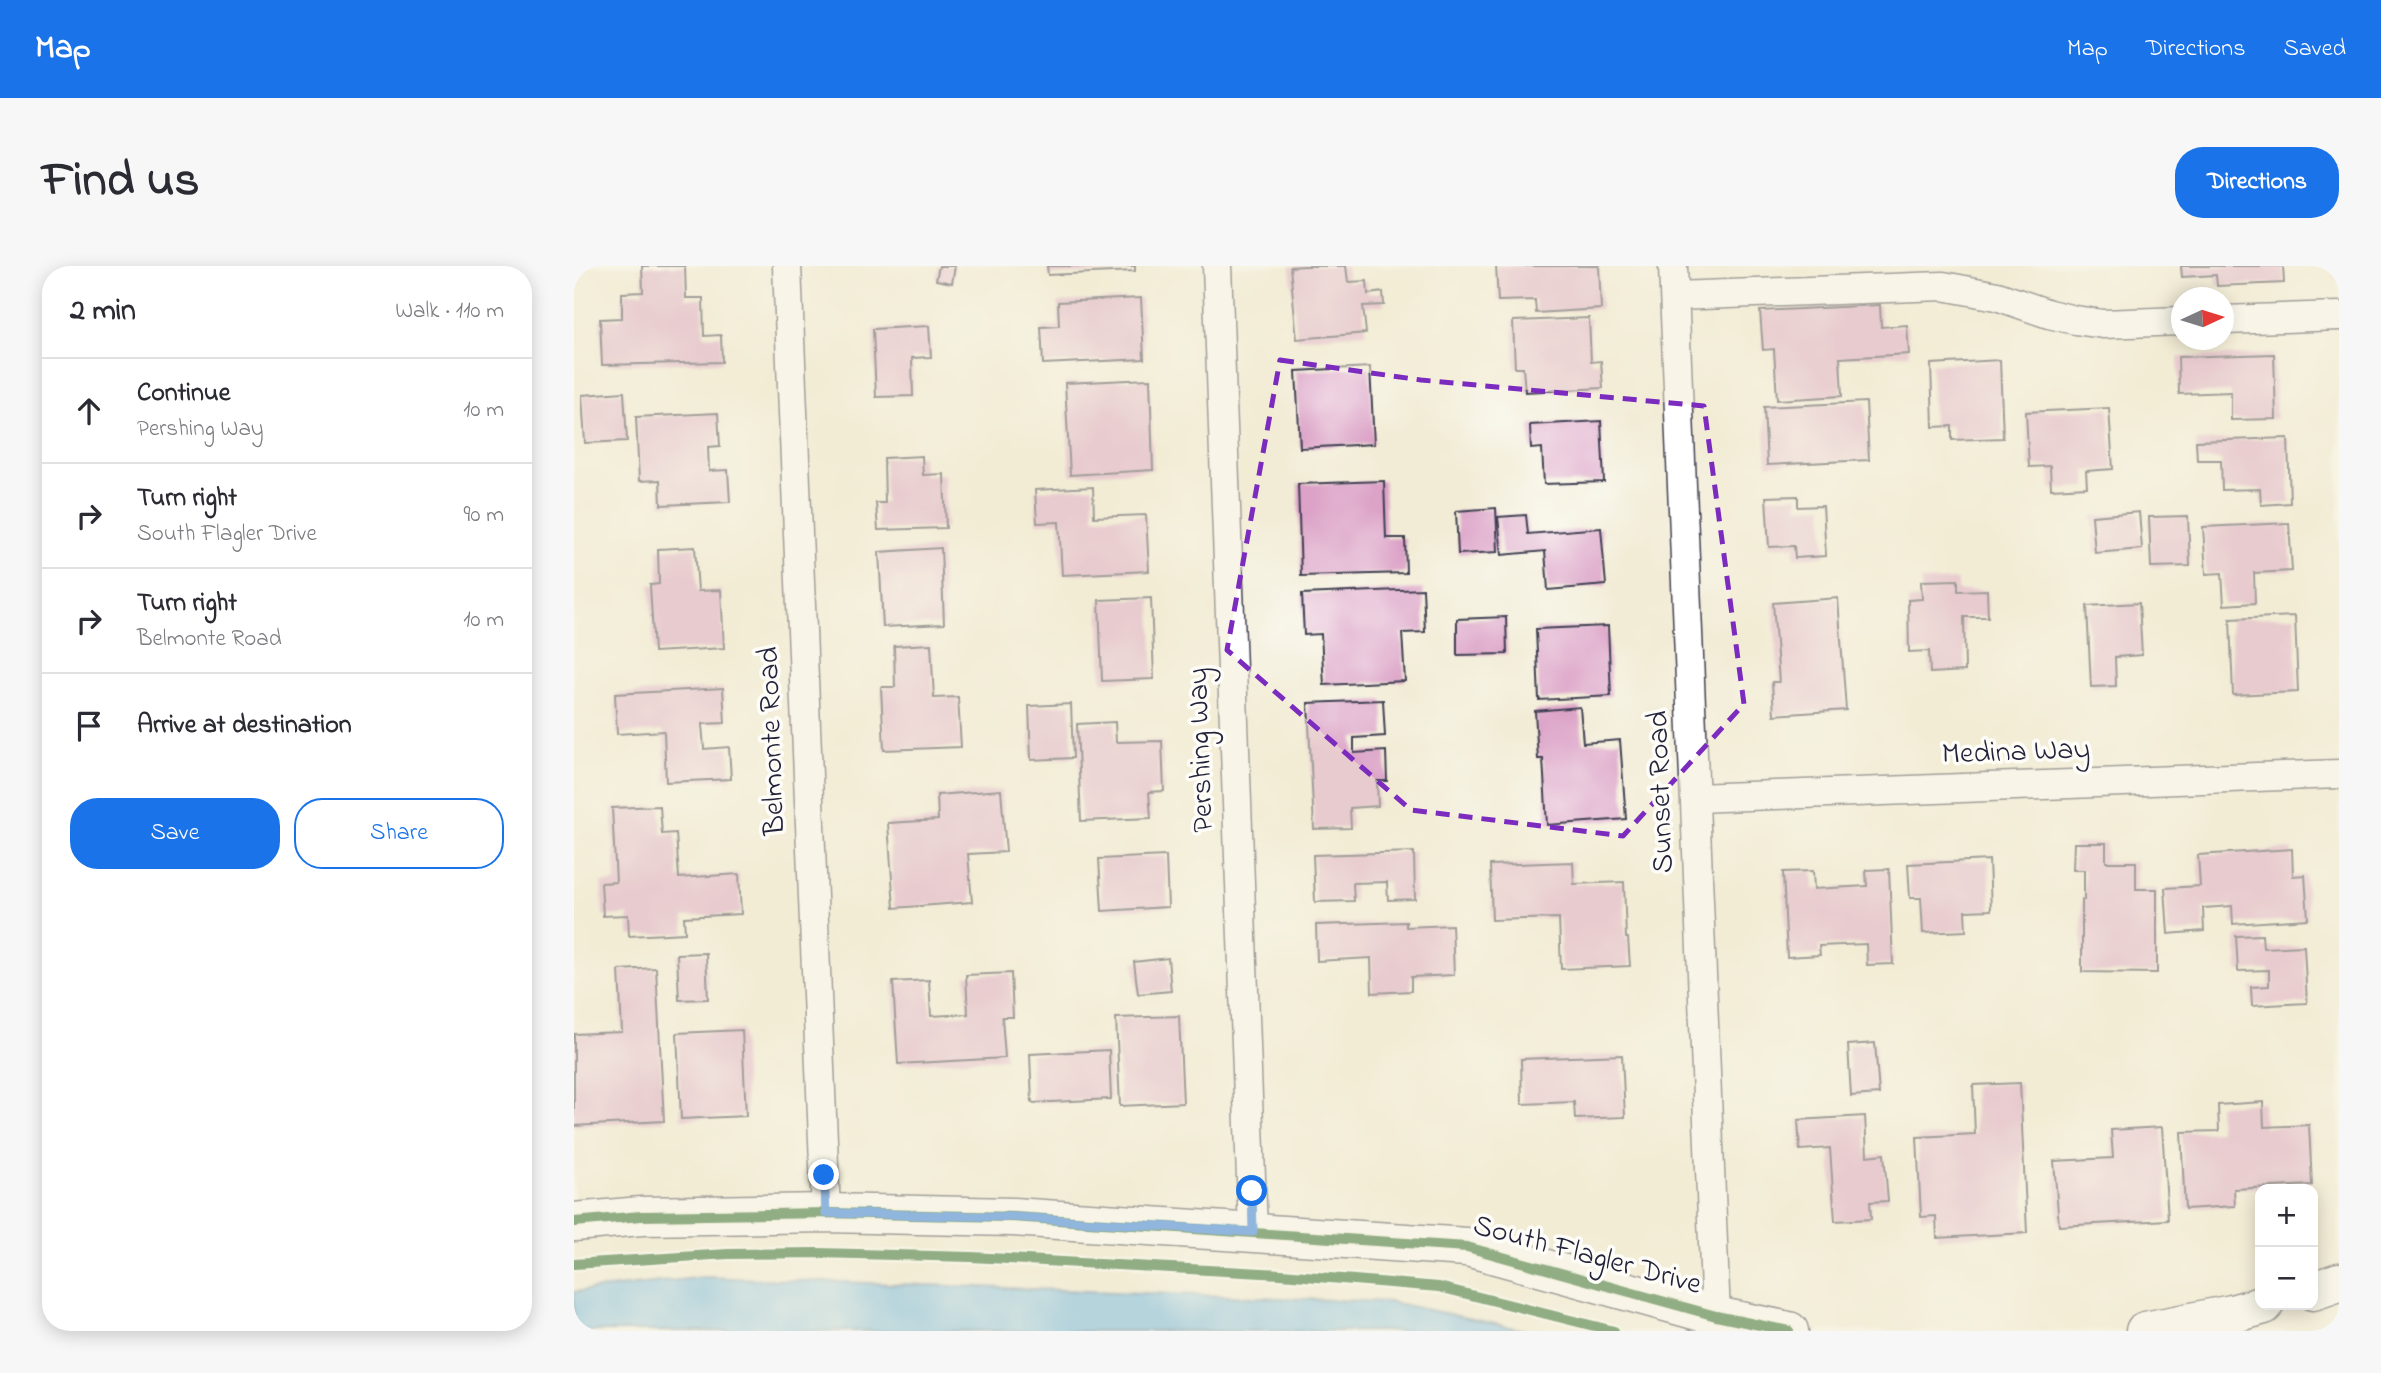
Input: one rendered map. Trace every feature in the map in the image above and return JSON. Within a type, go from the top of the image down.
[{"type":"street","name":"Belmonte Road","points":[[787,266],[826,1213]]},
{"type":"street","name":"Pershing Way","points":[[1217,266],[1253,1232]]},
{"type":"street","name":"Sunset Road","points":[[1674,266],[1716,1316]]},
{"type":"street","points":[[1675,296],[1943,286],[1997,296],[2049,314],[2076,320],[2103,324],[2171,321]]},
{"type":"street","points":[[2234,320],[2339,316]]},
{"type":"street","name":"Medina Way","points":[[1695,798],[2339,774]]},
{"type":"street","name":"South Flagler Drive","points":[[574,1222],[641,1216],[826,1213],[1013,1217],[1467,1247],[1716,1316],[1789,1331]]},
{"type":"street","points":[[2318,1289],[2339,1282]]},
{"type":"street","points":[[2145,1331],[2255,1308]]},
{"type":"highlighted area","points":[[1280,360],[1421,380],[1704,406],[1744,704],[1623,836],[1411,810],[1227,650]]},
{"type":"water","points":[[704,1277],[1391,1302],[1529,1331],[574,1331],[574,1292]]},
{"type":"building","points":[[642,266],[685,266],[686,298],[703,298],[704,336],[721,335],[722,362],[602,365],[600,319],[622,318],[622,293],[643,292]]},
{"type":"building","points":[[939,266],[955,266],[952,283],[936,280]]},
{"type":"building","points":[[1047,266],[1135,266],[1135,271],[1048,275]]},
{"type":"building","points":[[1346,266],[1348,282],[1367,281],[1368,294],[1383,292],[1384,305],[1363,306],[1366,333],[1297,339],[1290,267]]},
{"type":"building","points":[[1496,266],[1599,266],[1601,309],[1536,313],[1535,300],[1498,301]]},
{"type":"building","points":[[2181,266],[2283,266],[2284,283],[2217,286],[2216,275],[2182,277]]},
{"type":"building","points":[[1141,298],[1144,359],[1043,364],[1041,327],[1059,326],[1058,302]]},
{"type":"building","points":[[1880,305],[1881,327],[1907,325],[1909,354],[1840,358],[1842,396],[1777,400],[1774,349],[1763,350],[1760,311]]},
{"type":"building","points":[[1589,318],[1591,362],[1601,361],[1603,388],[1525,392],[1523,368],[1515,368],[1513,321]]},
{"type":"building","points":[[929,326],[931,357],[912,358],[913,396],[876,397],[873,329]]},
{"type":"building","points":[[2274,354],[2276,419],[2231,420],[2231,392],[2179,394],[2178,357]]},
{"type":"building","points":[[2000,360],[2003,438],[1952,440],[1952,426],[1933,427],[1931,364]]},
{"type":"building","points":[[1370,367],[1374,444],[1300,448],[1296,371]]},
{"type":"building","points":[[1150,379],[1153,470],[1070,475],[1065,383]]},
{"type":"building","points":[[624,392],[627,441],[585,443],[582,395]]},
{"type":"building","points":[[1866,402],[1869,460],[1767,465],[1764,407]]},
{"type":"building","points":[[2109,408],[2113,469],[2086,471],[2087,487],[2051,489],[2050,466],[2029,467],[2026,412]]},
{"type":"building","points":[[718,413],[720,446],[708,447],[709,471],[728,470],[730,502],[661,505],[660,480],[639,481],[636,417]]},
{"type":"building","points":[[1601,421],[1604,482],[1544,484],[1542,448],[1531,449],[1530,425]]},
{"type":"building","points":[[2288,438],[2290,503],[2261,505],[2260,489],[2222,490],[2221,460],[2197,460],[2196,441]]},
{"type":"building","points":[[922,456],[923,475],[944,474],[946,528],[878,530],[876,503],[885,503],[884,458]]},
{"type":"building","points":[[1384,481],[1386,538],[1405,538],[1406,573],[1301,576],[1298,484]]},
{"type":"building","points":[[1093,487],[1094,517],[1146,515],[1149,571],[1062,575],[1059,522],[1037,523],[1035,490]]},
{"type":"building","points":[[1798,496],[1798,507],[1823,506],[1826,556],[1795,558],[1794,546],[1769,547],[1766,497]]},
{"type":"building","points":[[1496,508],[1498,552],[1458,554],[1456,511]]},
{"type":"building","points":[[2139,512],[2142,549],[2095,553],[2092,516]]},
{"type":"building","points":[[1526,515],[1528,534],[1601,528],[1606,585],[1548,590],[1545,551],[1502,555],[1498,517]]},
{"type":"building","points":[[2188,516],[2190,566],[2151,567],[2149,517]]},
{"type":"building","points":[[2289,523],[2292,571],[2254,573],[2255,603],[2224,605],[2222,573],[2206,574],[2203,527]]},
{"type":"building","points":[[695,547],[698,591],[721,590],[724,648],[654,652],[650,585],[659,584],[658,549]]},
{"type":"building","points":[[941,548],[944,624],[883,627],[879,552]]},
{"type":"building","points":[[1958,580],[1958,591],[1987,590],[1988,617],[1964,617],[1965,671],[1930,673],[1929,651],[1909,652],[1908,600],[1922,599],[1921,581]]},
{"type":"building","points":[[1423,589],[1425,632],[1402,633],[1405,681],[1324,685],[1321,634],[1304,635],[1302,594]]},
{"type":"building","points":[[1151,598],[1154,679],[1102,681],[1099,600]]},
{"type":"building","points":[[1838,598],[1846,710],[1774,715],[1772,682],[1779,682],[1773,603]]},
{"type":"building","points":[[2139,603],[2142,655],[2115,657],[2116,686],[2091,687],[2087,606]]},
{"type":"building","points":[[2295,616],[2298,692],[2233,695],[2230,619]]},
{"type":"building","points":[[1506,617],[1507,654],[1457,655],[1457,619]]},
{"type":"building","points":[[1608,626],[1611,696],[1539,700],[1536,629]]},
{"type":"building","points":[[931,644],[934,698],[958,697],[961,747],[884,750],[881,687],[895,687],[894,646]]},
{"type":"building","points":[[723,688],[725,723],[702,724],[704,749],[729,747],[731,779],[666,782],[664,731],[617,734],[615,694]]},
{"type":"building","points":[[1383,700],[1385,736],[1354,738],[1354,753],[1386,751],[1387,781],[1377,781],[1378,806],[1350,808],[1351,828],[1314,829],[1308,703]]},
{"type":"building","points":[[1071,704],[1073,758],[1031,760],[1029,706]]},
{"type":"building","points":[[1580,707],[1583,743],[1620,740],[1626,819],[1547,825],[1543,759],[1538,759],[1535,711]]},
{"type":"building","points":[[1115,722],[1116,742],[1162,741],[1164,791],[1149,792],[1151,818],[1081,821],[1077,724]]},
{"type":"building","points":[[1001,790],[1006,852],[968,854],[972,902],[894,908],[888,823],[938,820],[937,795]]},
{"type":"building","points":[[660,806],[662,834],[676,833],[679,878],[739,874],[741,914],[684,917],[685,933],[629,936],[628,915],[603,916],[601,883],[616,882],[612,808]]},
{"type":"building","points":[[2074,843],[2106,843],[2106,862],[2136,862],[2136,889],[2157,889],[2157,973],[2082,972],[2084,870],[2073,870]]},
{"type":"building","points":[[2292,849],[2293,876],[2305,875],[2308,919],[2233,924],[2232,906],[2203,908],[2204,931],[2168,934],[2165,888],[2200,886],[2198,855]]},
{"type":"building","points":[[1414,852],[1415,899],[1388,900],[1387,882],[1353,883],[1354,901],[1315,902],[1313,855]]},
{"type":"building","points":[[1166,856],[1168,907],[1102,911],[1099,859]]},
{"type":"building","points":[[1989,860],[1991,910],[1965,911],[1966,931],[1923,933],[1921,898],[1910,898],[1908,864]]},
{"type":"building","points":[[1573,862],[1574,884],[1624,882],[1630,966],[1561,969],[1559,918],[1492,920],[1490,865]]},
{"type":"building","points":[[1889,869],[1893,964],[1867,965],[1866,944],[1819,946],[1820,955],[1787,957],[1783,872],[1813,871],[1814,889],[1867,886],[1866,870]]},
{"type":"building","points":[[1406,922],[1406,927],[1452,925],[1454,975],[1411,977],[1411,991],[1372,993],[1371,958],[1317,961],[1316,925]]},
{"type":"building","points":[[2262,935],[2263,948],[2304,946],[2307,1003],[2252,1006],[2251,987],[2269,986],[2269,970],[2238,971],[2236,936]]},
{"type":"building","points":[[706,953],[708,999],[679,1000],[677,954]]},
{"type":"building","points":[[1168,958],[1171,991],[1138,994],[1134,962]]},
{"type":"building","points":[[656,968],[664,1121],[574,1126],[574,1034],[622,1032],[619,970]]},
{"type":"building","points":[[1011,973],[1013,1017],[1002,1017],[1005,1058],[898,1064],[893,982],[929,980],[931,1016],[968,1014],[966,975]]},
{"type":"building","points":[[1179,1016],[1183,1103],[1120,1106],[1116,1018]]},
{"type":"building","points":[[742,1030],[746,1116],[681,1119],[677,1033]]},
{"type":"building","points":[[1875,1043],[1879,1094],[1851,1096],[1848,1045]]},
{"type":"building","points":[[1109,1050],[1111,1099],[1032,1103],[1030,1054]]},
{"type":"building","points":[[1622,1055],[1625,1117],[1575,1119],[1574,1102],[1522,1104],[1521,1059]]},
{"type":"building","points":[[2020,1083],[2027,1233],[1937,1238],[1936,1216],[1921,1217],[1917,1137],[1975,1134],[1973,1085]]},
{"type":"building","points":[[2263,1102],[2264,1127],[2309,1125],[2312,1184],[2255,1184],[2255,1188],[2234,1189],[2235,1206],[2185,1209],[2181,1132],[2219,1131],[2218,1105]]},
{"type":"building","points":[[1865,1116],[1867,1156],[1884,1154],[1888,1201],[1870,1202],[1871,1219],[1835,1221],[1830,1148],[1800,1150],[1798,1120]]},
{"type":"building","points":[[2162,1127],[2168,1220],[2059,1226],[2054,1161],[2113,1158],[2111,1130]]},
{"type":"cycle path","points":[[574,1222],[641,1216],[826,1213],[1013,1217],[1467,1247],[1716,1316],[1789,1331]]},
{"type":"cycle path","points":[[574,1264],[728,1254],[818,1253],[971,1257],[1281,1274],[1439,1287],[1614,1331]]},
{"type":"route","points":[[824,1175],[826,1213],[1013,1217],[1253,1232],[1252,1191]]}]
